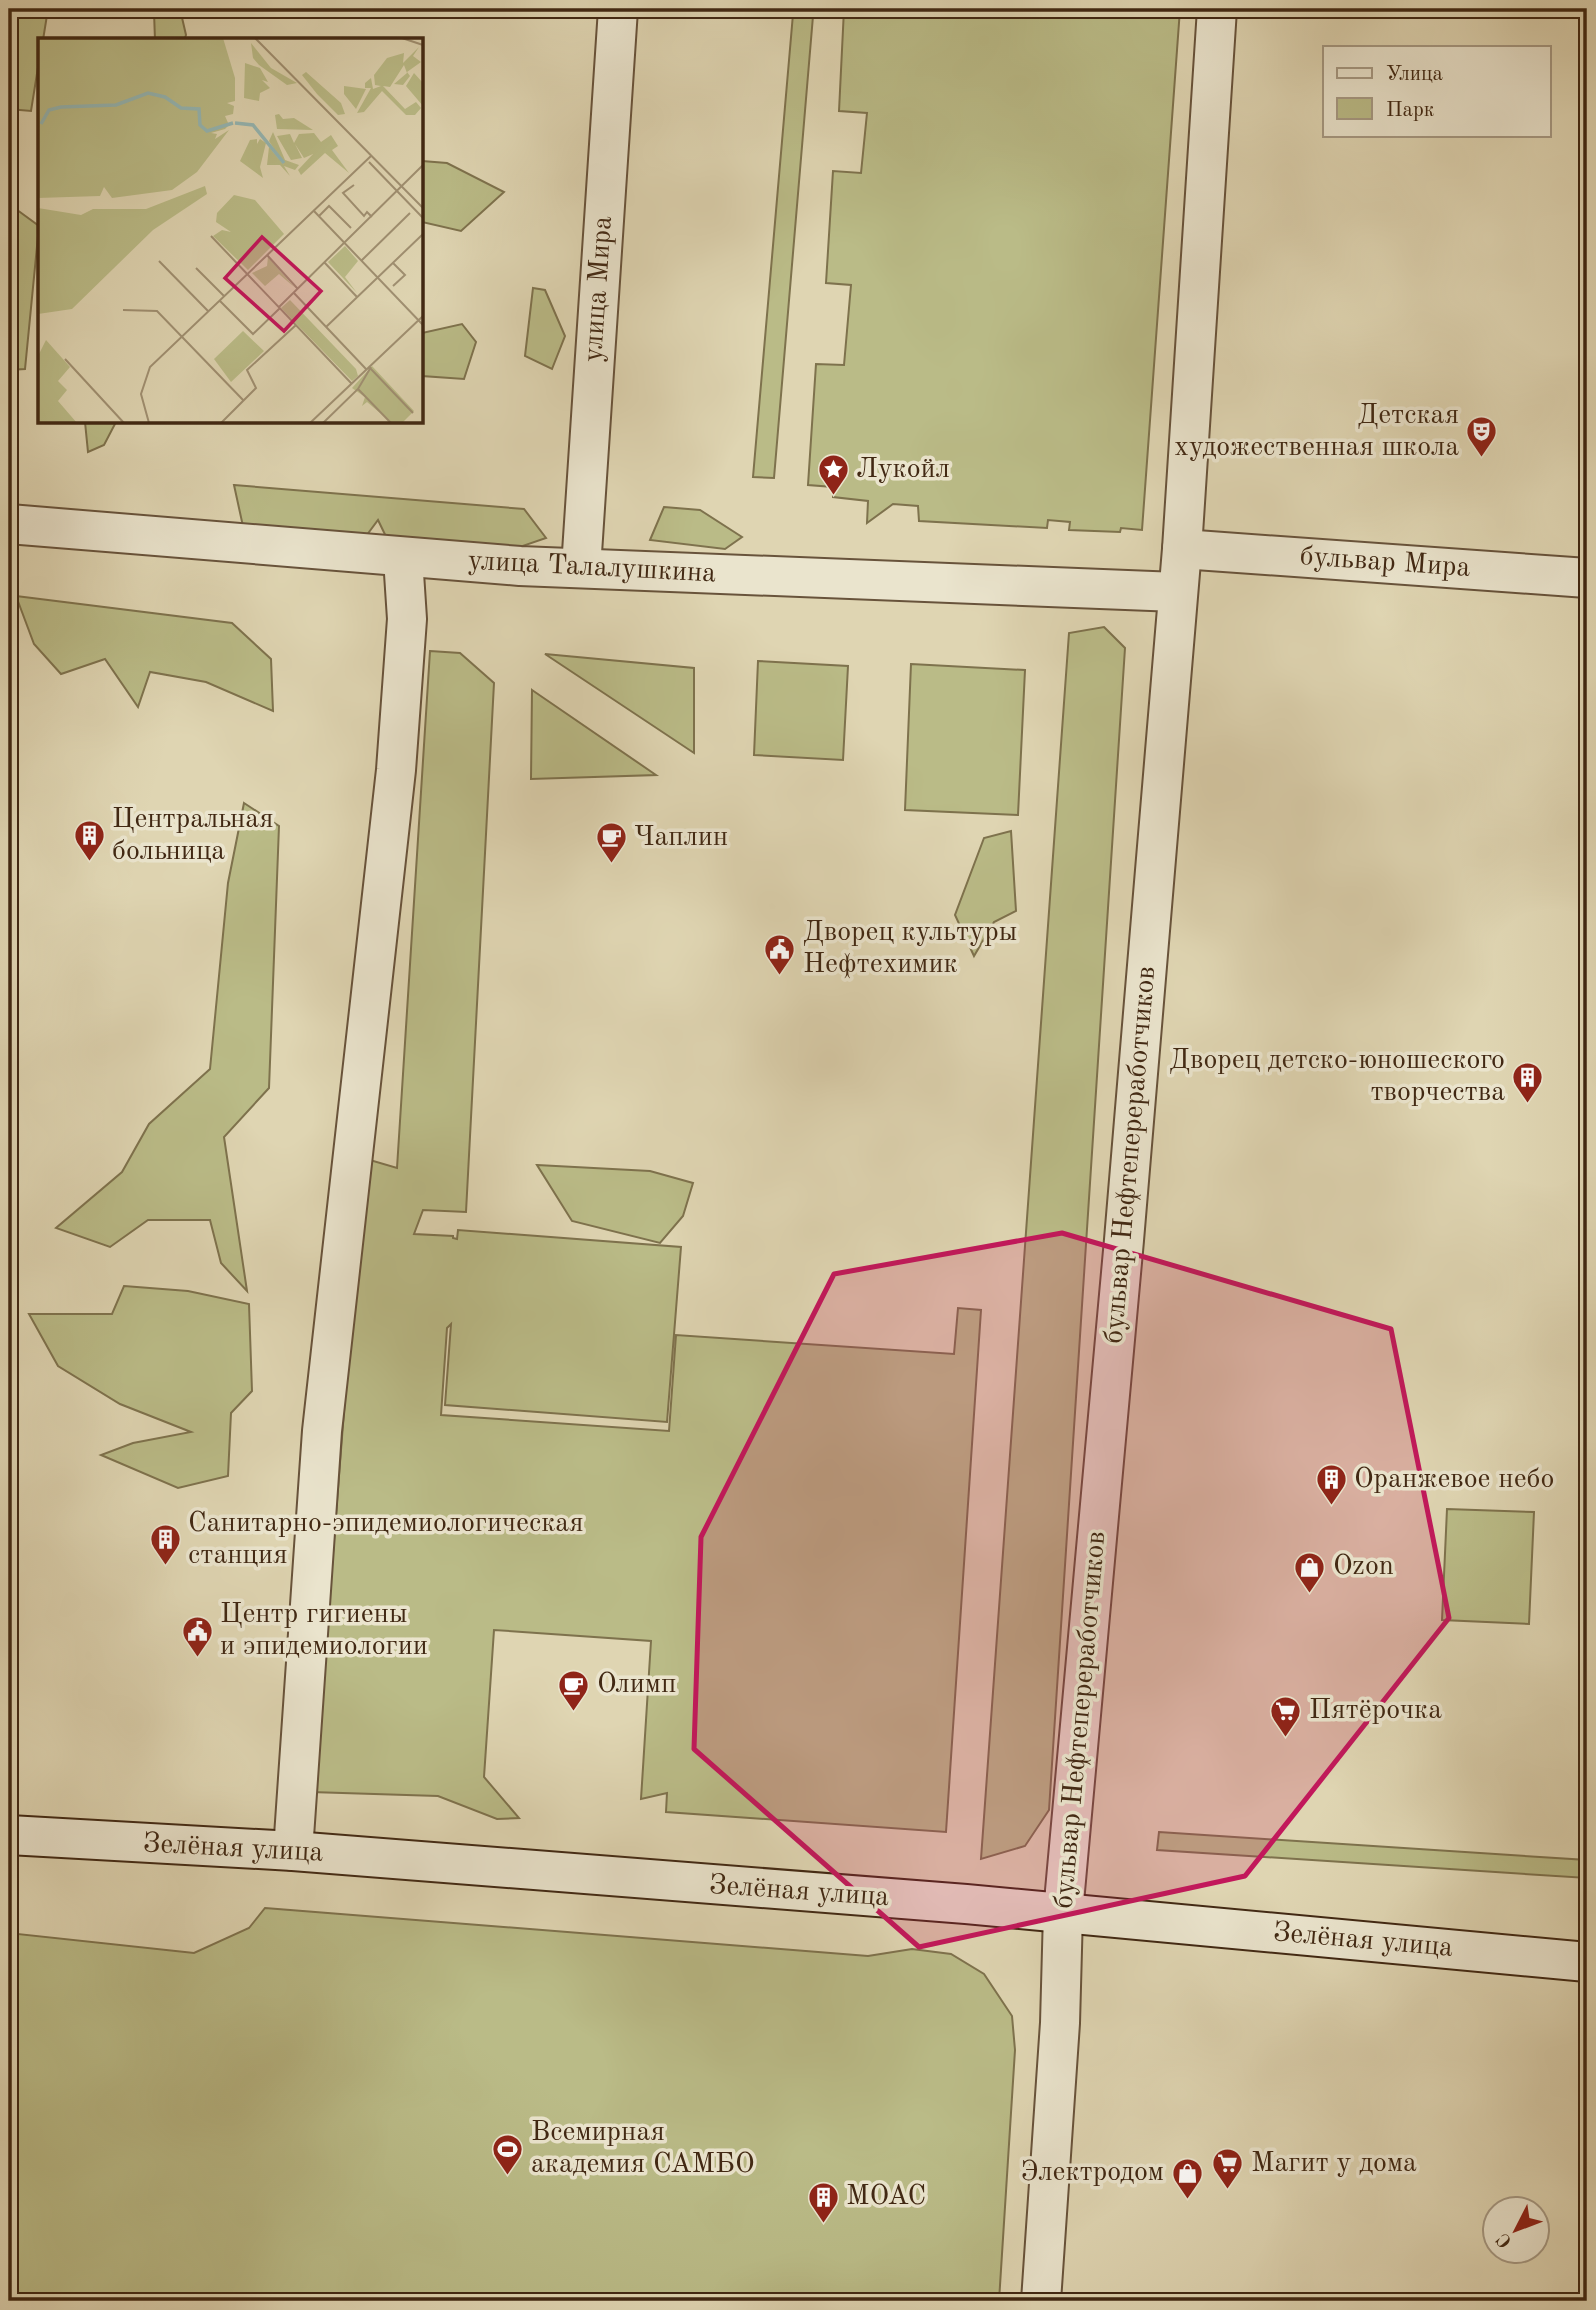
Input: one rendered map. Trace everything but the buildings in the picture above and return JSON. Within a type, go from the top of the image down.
[{"type":"street","name":"улица Мира","points":[[581,568],[618,9]]},
{"type":"street","name":"бульвар Нефтепереработчиков","points":[[1041,2301],[1060,2023],[1063,1913],[1124,1240],[1182,549],[1217,9]]},
{"type":"street","name":"улица Талалушкина","points":[[9,524],[403,558],[581,568],[1177,592]]},
{"type":"street","name":"бульвар Мира","points":[[1182,549],[1587,578]]},
{"type":"street","points":[[293,1851],[322,1431],[396,770],[407,619],[403,558]]},
{"type":"street","name":"Зелёная улица","points":[[9,1835],[293,1851],[1063,1913],[1587,1962]]},
{"type":"highlighted area","points":[[1062,1233],[1391,1329],[1449,1618],[1245,1876],[919,1947],[694,1749],[701,1537],[834,1274]]},
{"type":"green space","points":[[9,9],[48,9],[43,38],[38,38],[38,67],[31,111],[9,109]]},
{"type":"green space","points":[[180,9],[185,38],[155,38],[154,12]]},
{"type":"green space","points":[[844,9],[1180,9],[1142,530],[1069,530],[1070,522],[1048,520],[1047,528],[919,521],[918,506],[893,504],[867,523],[868,501],[833,497],[833,487],[808,485],[816,364],[844,365],[851,285],[826,283],[833,171],[861,173],[867,113],[839,111]]},
{"type":"green space","points":[[793,14],[813,16],[774,478],[753,477]]},
{"type":"green space","points":[[424,161],[447,163],[504,192],[461,231],[424,222]]},
{"type":"green space","points":[[9,204],[38,225],[38,236],[25,369],[9,370]]},
{"type":"green space","points":[[533,288],[545,290],[565,336],[552,369],[525,356]]},
{"type":"green space","points":[[462,324],[476,342],[464,379],[424,376],[424,333]]},
{"type":"green space","points":[[85,424],[115,424],[104,445],[88,452]]},
{"type":"green space","points":[[234,485],[524,509],[546,538],[502,553],[392,549],[378,520],[355,551],[244,531]]},
{"type":"green space","points":[[664,507],[700,510],[742,537],[725,549],[650,540]]},
{"type":"green space","points":[[16,596],[232,623],[271,659],[273,711],[206,682],[150,672],[138,707],[105,659],[61,674],[34,644]]},
{"type":"green space","points":[[1104,627],[1125,648],[1049,1810],[1025,1846],[981,1859],[1069,633]]},
{"type":"green space","points":[[430,651],[460,653],[494,683],[466,1212],[423,1210],[414,1234],[453,1236],[457,1239],[458,1230],[681,1247],[667,1422],[445,1405],[451,1324],[447,1328],[441,1415],[669,1431],[676,1335],[954,1354],[958,1308],[981,1310],[946,1832],[666,1812],[667,1793],[641,1799],[651,1641],[494,1630],[484,1777],[519,1818],[497,1819],[438,1796],[311,1792],[358,1231],[370,1160],[397,1168]]},
{"type":"green space","points":[[545,654],[694,668],[694,753]]},
{"type":"green space","points":[[758,661],[848,666],[843,760],[754,755]]},
{"type":"green space","points":[[911,664],[1025,670],[1018,815],[905,810]]},
{"type":"green space","points":[[532,690],[656,775],[531,779]]},
{"type":"green space","points":[[244,803],[279,826],[269,1088],[224,1137],[247,1291],[221,1263],[210,1220],[148,1220],[110,1247],[56,1228],[122,1172],[149,1124],[210,1069],[228,883]]},
{"type":"green space","points":[[1011,831],[1016,911],[994,922],[974,956],[955,915],[984,838]]},
{"type":"green space","points":[[537,1165],[650,1171],[693,1183],[683,1216],[660,1243],[572,1221]]},
{"type":"green space","points":[[124,1286],[188,1291],[249,1304],[252,1391],[231,1413],[228,1476],[178,1488],[101,1455],[133,1443],[191,1432],[120,1404],[58,1366],[29,1314],[112,1314]]},
{"type":"green space","points":[[1447,1509],[1534,1512],[1529,1624],[1442,1620]]},
{"type":"green space","points":[[1159,1832],[1587,1860],[1587,1878],[1157,1850]]},
{"type":"green space","name":"Всемирная академия САМБО","points":[[265,1908],[868,1956],[912,1949],[951,1954],[984,1974],[1012,2016],[1015,2050],[999,2301],[9,2301],[9,1933],[194,1953],[249,1928]]},
{"type":"place","name":"Детская художественная школа","points":[[1482,459]]},
{"type":"place","name":"Лукойл","points":[[833,497]]},
{"type":"place","name":"Центральная больница","points":[[89,863]]},
{"type":"place","name":"Чаплин","points":[[611,865]]},
{"type":"place","name":"Дворец культуры Нефтехимик","points":[[780,976]]},
{"type":"place","name":"Дворец детско-юношеского творчества","points":[[1528,1104]]},
{"type":"place","name":"Оранжевое небо","points":[[1331,1507]]},
{"type":"place","name":"Санитарно-эпидемиологическая станция","points":[[165,1567]]},
{"type":"place","name":"Ozon","points":[[1310,1594]]},
{"type":"place","name":"Центр гигиены и эпидемиологии","points":[[197,1658]]},
{"type":"place","name":"Олимп","points":[[574,1712]]},
{"type":"place","name":"Пятёрочка","points":[[1286,1738]]},
{"type":"place","name":"Всемирная академия САМБО","points":[[508,2176]]},
{"type":"place","name":"Магит у дома","points":[[1228,2191]]},
{"type":"place","name":"Электродом","points":[[1187,2200]]},
{"type":"place","name":"МОАС","points":[[823,2224]]}]
